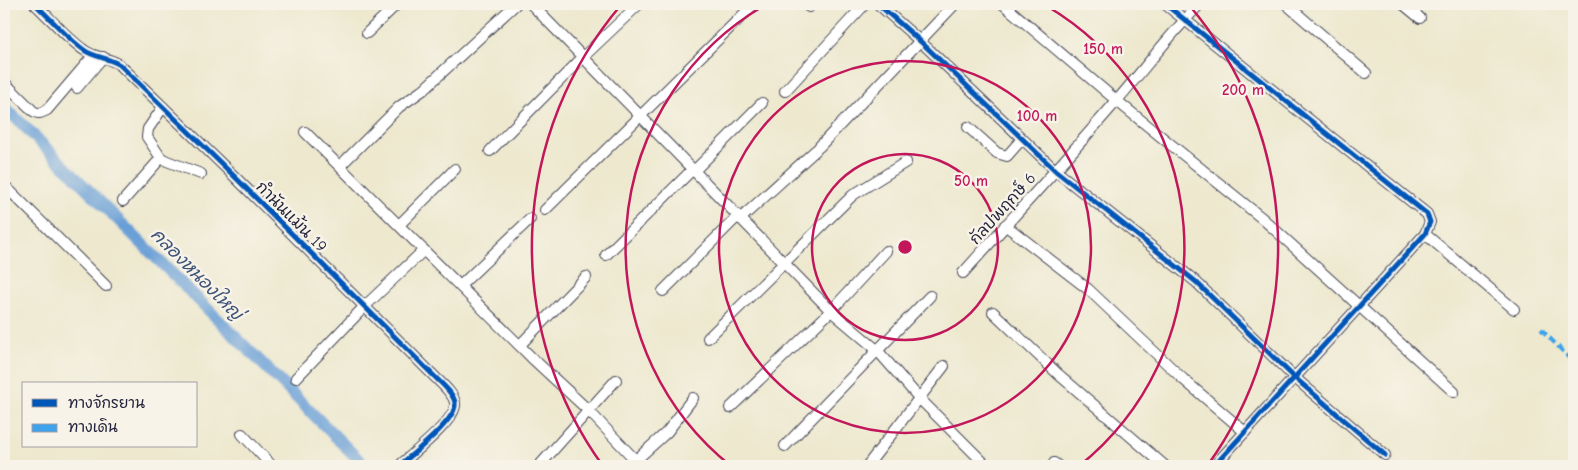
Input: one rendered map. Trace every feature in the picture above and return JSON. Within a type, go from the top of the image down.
[{"type":"street","name":"กำนันแม้น 19","points":[[35,4],[83,50],[112,59],[120,65],[365,306],[453,397],[456,403],[454,412],[447,422],[399,466]]},
{"type":"street","points":[[367,33],[397,4]]},
{"type":"street","points":[[340,166],[399,107],[423,90],[516,4]]},
{"type":"street","points":[[531,4],[831,311],[878,350],[920,399],[987,466]]},
{"type":"street","points":[[490,151],[583,57],[639,4]]},
{"type":"street","points":[[544,210],[754,4]]},
{"type":"street","points":[[785,90],[865,4]]},
{"type":"street","points":[[878,4],[920,40],[1056,171],[1195,281],[1296,378],[1385,455]]},
{"type":"street","points":[[662,292],[739,218],[818,149],[955,4]]},
{"type":"street","points":[[1003,4],[1116,101],[1263,219],[1454,392]]},
{"type":"street","points":[[1165,4],[1427,214],[1430,222],[1425,234],[1214,466]]},
{"type":"street","name":"กัลปพฤกษ์ 6","points":[[963,273],[1056,171],[1184,20],[1200,4]]},
{"type":"street","points":[[1286,4],[1366,73]]},
{"type":"street","points":[[1403,4],[1420,18]]},
{"type":"street","points":[[4,82],[32,110],[36,113],[41,113],[48,110],[98,56]]},
{"type":"street","points":[[77,88],[98,56]]},
{"type":"street","points":[[606,255],[762,103]]},
{"type":"street","points":[[164,107],[148,129],[147,137],[161,158],[200,174]]},
{"type":"street","points":[[968,127],[997,153],[1003,156],[1007,156],[1022,139]]},
{"type":"street","points":[[305,132],[520,346],[588,410],[639,463],[667,432],[693,398]]},
{"type":"street","points":[[123,201],[161,158]]},
{"type":"street","points":[[708,338],[853,196],[906,162]]},
{"type":"street","points":[[399,225],[456,169]]},
{"type":"street","points":[[4,185],[106,286]]},
{"type":"street","points":[[460,286],[530,219]]},
{"type":"street","points":[[1005,225],[1088,289],[1183,379],[1245,432]]},
{"type":"street","points":[[1425,234],[1514,309]]},
{"type":"street","points":[[296,378],[365,306],[424,250]]},
{"type":"street","points":[[730,408],[831,311],[886,251]]},
{"type":"street","points":[[520,346],[586,276]]},
{"type":"street","points":[[785,446],[930,296]]},
{"type":"street","points":[[993,312],[1058,374],[1165,466]]},
{"type":"street","points":[[867,466],[944,366]]},
{"type":"street","points":[[538,466],[616,380]]},
{"type":"street","points":[[242,434],[272,466]]},
{"type":"waterway","name":"คลองหนองใหญ่","points":[[4,106],[365,466]]},
{"type":"marked path","points":[[1541,329],[1574,363]]},
{"type":"cycle path","points":[[35,4],[84,50],[120,65],[233,175],[450,393],[455,403],[454,410],[449,418],[433,436],[399,466]]},
{"type":"cycle path","points":[[878,4],[920,41],[1056,171],[1195,281],[1295,378],[1385,455]]},
{"type":"cycle path","points":[[1165,4],[1427,214],[1430,222],[1425,234],[1214,466]]}]
